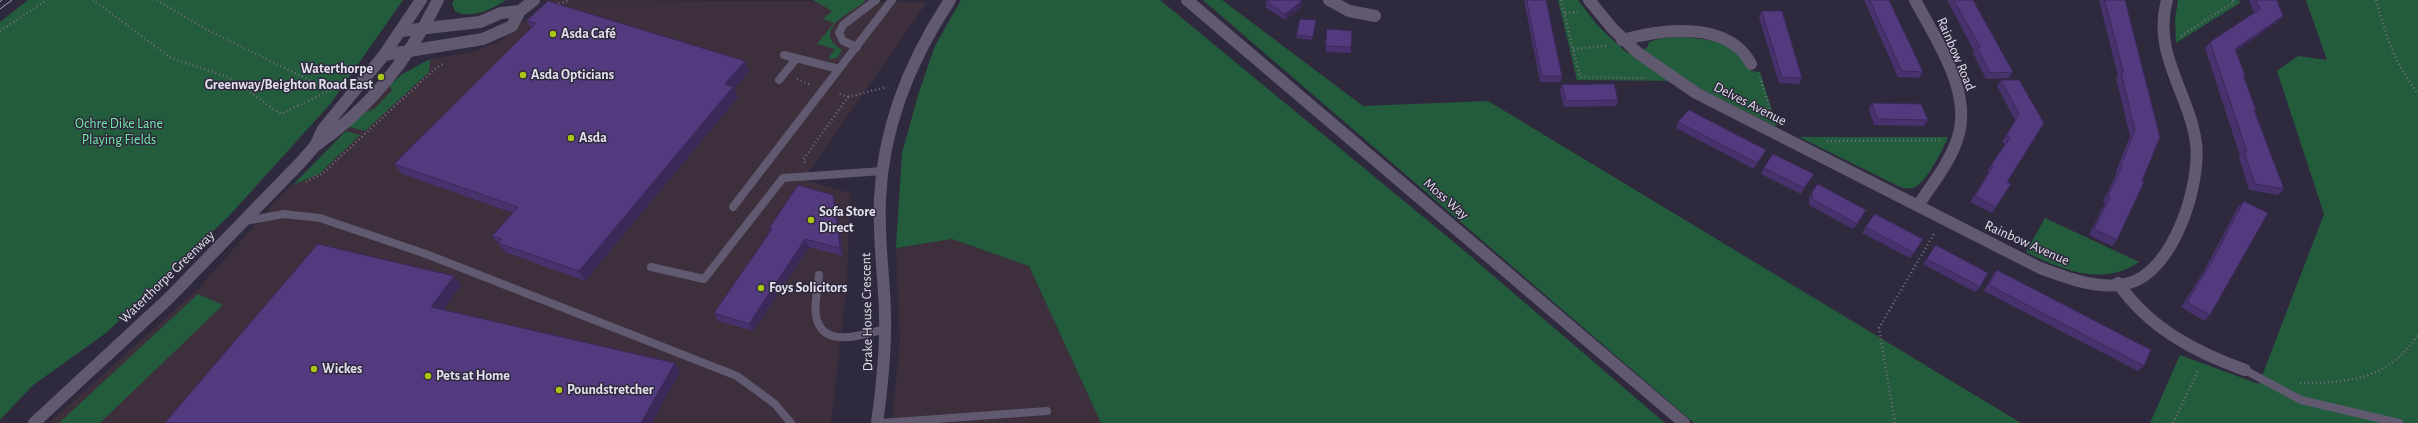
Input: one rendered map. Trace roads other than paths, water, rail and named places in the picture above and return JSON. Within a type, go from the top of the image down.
[{"type":"street","name":"Waterthorpe Greenway","points":[[315,146],[323,129],[384,55],[421,0]]},
{"type":"street","name":"Waterthorpe Greenway","points":[[34,423],[169,298],[245,221],[315,146],[337,133],[385,83],[426,27],[438,0]]},
{"type":"street","points":[[384,55],[466,44],[483,39],[512,26],[520,11],[534,0]]},
{"type":"street","name":"Drake House Crescent","points":[[877,423],[883,376],[885,329],[880,205],[883,172],[905,83],[920,48],[950,0]]},
{"type":"street","name":"Moss Way","points":[[1187,0],[1321,112],[1684,423]]},
{"type":"street","points":[[1329,0],[1349,10],[1375,16]]},
{"type":"street","name":"Delves Avenue","points":[[1589,0],[1624,42],[1669,77],[1778,135],[1918,206]]},
{"type":"street","name":"Rainbow Road","points":[[1915,0],[1958,90],[1962,119],[1958,140],[1918,206]]},
{"type":"street","name":"Rainbow Avenue","points":[[1918,206],[2046,270],[2094,283],[2118,284],[2129,283],[2153,271],[2170,246],[2181,221],[2196,169],[2193,128],[2167,56],[2163,36],[2163,19],[2167,0]]},
{"type":"street","points":[[401,31],[480,22],[501,13],[520,11]]},
{"type":"street","points":[[1624,42],[1644,34],[1669,33],[1718,36],[1741,47],[1751,64]]},
{"type":"street","points":[[2118,284],[2134,306],[2148,319],[2206,354],[2245,370]]},
{"type":"lane","points":[[857,47],[843,41],[839,32],[843,25],[876,0]]},
{"type":"lane","points":[[733,207],[892,0]]},
{"type":"lane","points":[[784,55],[839,69]]},
{"type":"lane","points":[[779,80],[796,59]]},
{"type":"lane","points":[[651,267],[704,279],[783,178],[883,172]]},
{"type":"lane","points":[[245,221],[284,214],[320,218],[426,254],[737,376],[775,404],[790,423]]},
{"type":"lane","points":[[819,275],[816,315],[820,330],[828,337],[841,338],[885,329]]},
{"type":"lane","points":[[2245,370],[2301,400],[2399,423]]},
{"type":"lane","points":[[881,423],[1047,411]]},
{"type":"tram line","points":[[0,9],[12,0]]},
{"type":"place","name":"Asda Café","points":[[553,34]]},
{"type":"place","name":"Asda Opticians","points":[[523,75]]},
{"type":"place","name":"Waterthorpe Greenway/Beighton Road East","points":[[381,77]]},
{"type":"place","name":"Asda","points":[[571,138]]},
{"type":"place","name":"Sofa Store Direct","points":[[811,220]]},
{"type":"place","name":"Foys Solicitors","points":[[761,288]]},
{"type":"place","name":"Wickes","points":[[314,369]]},
{"type":"place","name":"Pets at Home","points":[[428,376]]},
{"type":"place","name":"Poundstretcher","points":[[559,390]]},
{"type":"park label","name":"Ochre Dike Lane Playing Fields","points":[[119,132]]}]
